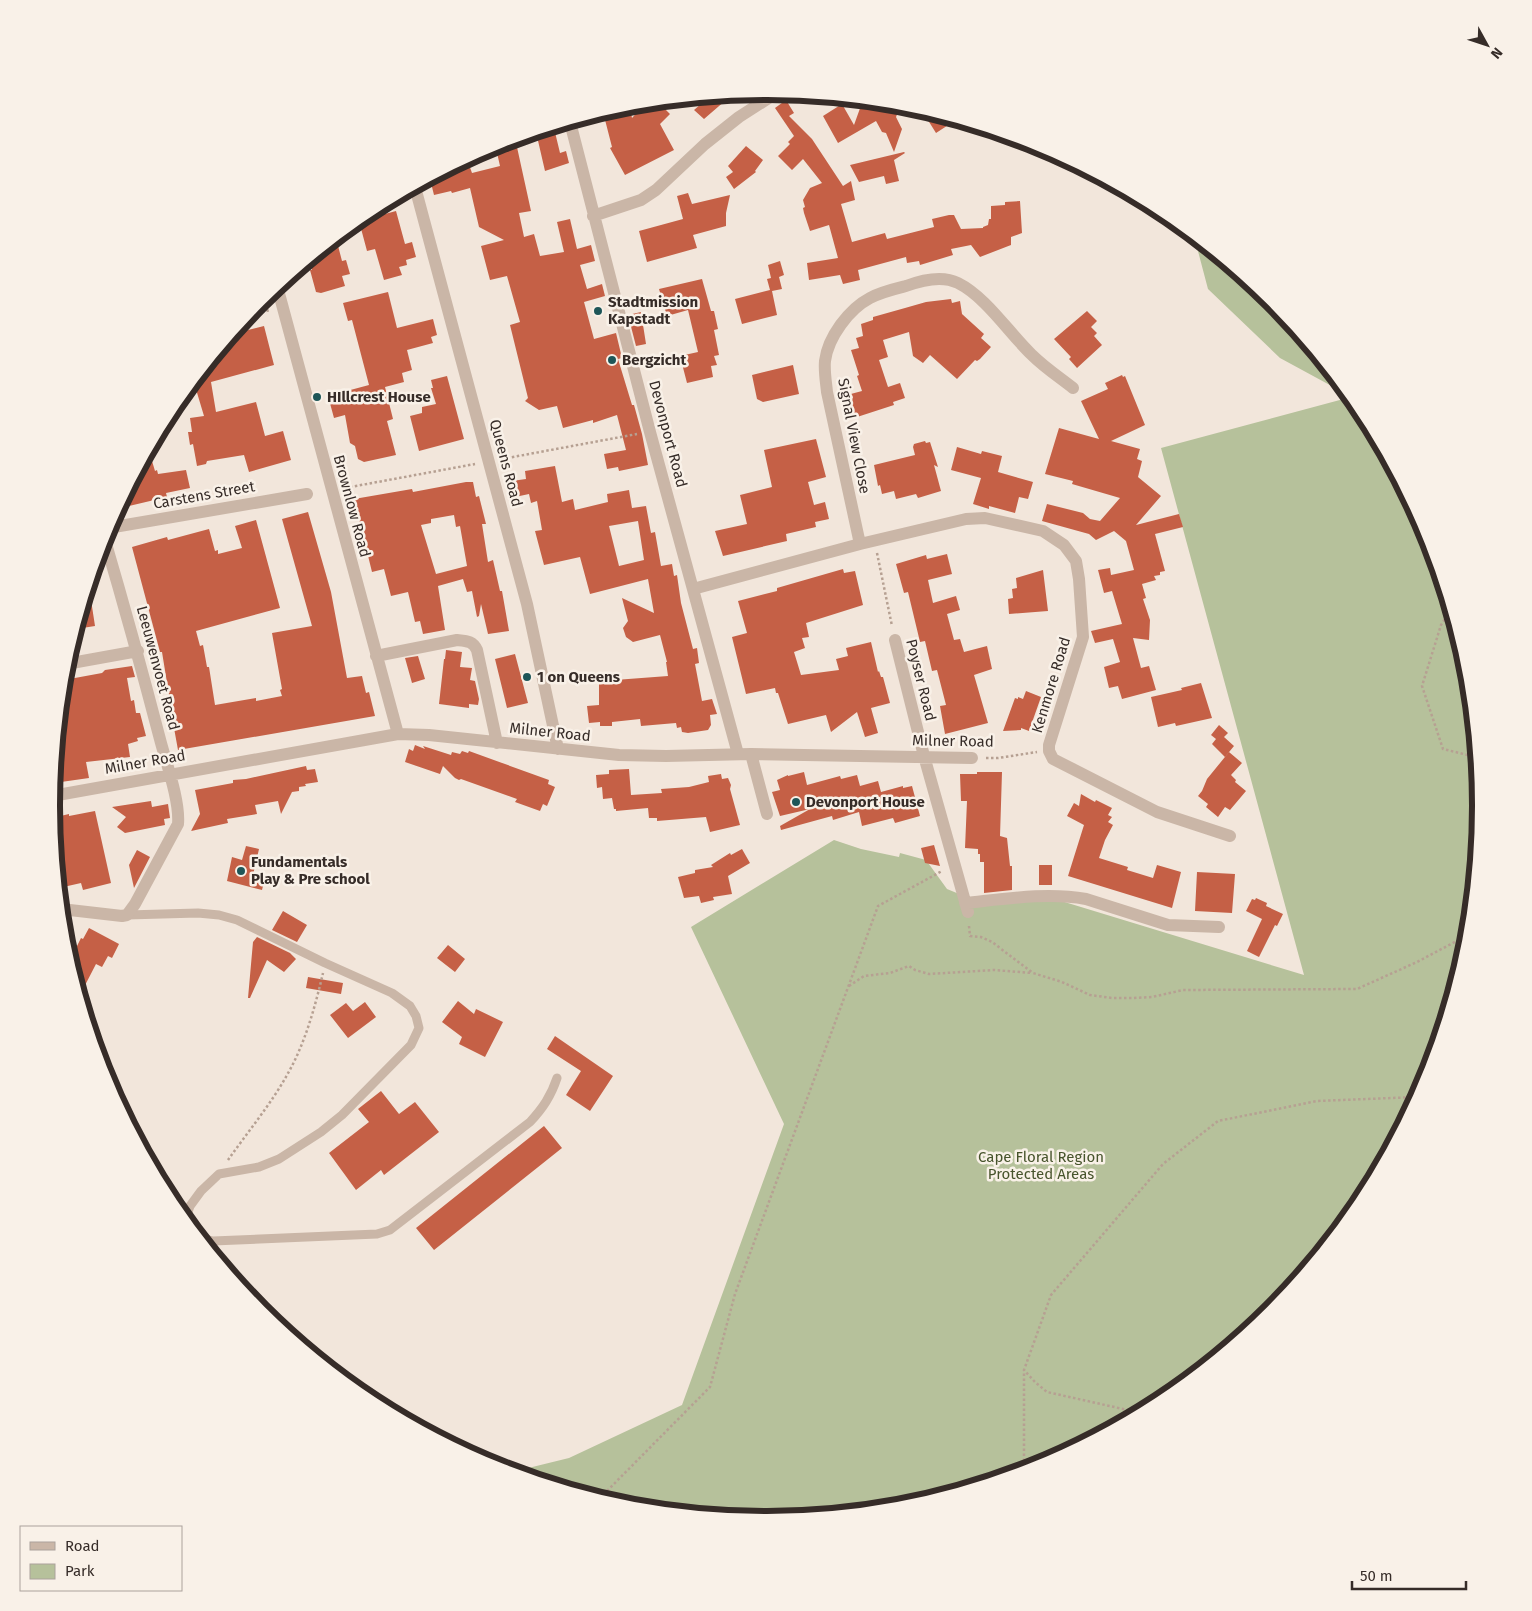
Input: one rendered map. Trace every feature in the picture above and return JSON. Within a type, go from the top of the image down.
[{"type":"street","points":[[593,216],[641,200],[656,190],[705,144],[739,117],[767,99]]},
{"type":"street","name":"Devonport Road","points":[[571,127],[593,216],[693,589],[744,754],[767,814]]},
{"type":"street","name":"Queens Road","points":[[417,192],[527,604],[558,749]]},
{"type":"street","name":"Signal View Close","points":[[860,544],[827,392],[825,370],[827,353],[833,339],[852,312],[863,302],[876,295],[919,282],[936,279],[954,281],[979,298],[1031,354],[1073,388]]},
{"type":"street","name":"Brownlow Road","points":[[280,295],[398,734]]},
{"type":"street","name":"Carstens Street","points":[[118,526],[306,494]]},
{"type":"street","name":"Kenmore Road","points":[[693,589],[860,544],[976,517],[1043,531],[1058,540],[1076,561],[1083,637],[1049,751],[1056,762],[1157,812],[1230,836]]},
{"type":"street","name":"Leeuwenvoet Road","points":[[108,550],[138,651],[178,816],[178,824],[135,904],[127,915]]},
{"type":"street","points":[[376,656],[457,640],[469,641],[477,650],[497,742]]},
{"type":"street","name":"Poyser Road","points":[[895,640],[924,756],[966,907]]},
{"type":"street","points":[[75,662],[138,651]]},
{"type":"street","name":"Milner Road","points":[[60,794],[398,734],[429,735],[619,755],[744,754],[972,758]]},
{"type":"street","points":[[966,907],[1057,896],[1073,897],[1086,899],[1168,925],[1219,927]]},
{"type":"street","points":[[68,910],[127,915]]},
{"type":"lane","points":[[127,915],[198,912],[237,920],[392,993],[410,1006],[416,1016],[419,1028],[416,1038],[404,1053],[342,1115],[321,1132],[279,1159],[259,1167],[219,1174],[201,1191],[188,1211]]},
{"type":"lane","points":[[210,1240],[267,1240],[377,1234],[390,1230],[530,1122],[548,1100],[557,1078]]},
{"type":"path","points":[[261,312],[283,306]]},
{"type":"path","name":"Poyser Road","points":[[874,541],[895,640]]},
{"type":"path","points":[[1446,617],[1441,625],[1422,686],[1443,749],[1470,755]]},
{"type":"path","name":"Milner Road","points":[[972,758],[998,758],[1049,751]]},
{"type":"path","points":[[605,1492],[710,1387],[735,1294],[878,906],[955,864]]},
{"type":"path","points":[[966,907],[970,936],[981,937],[992,942],[1033,973]]},
{"type":"path","points":[[848,986],[864,976],[890,973],[909,966],[929,974],[994,970],[1033,973],[1062,982],[1090,995],[1112,998],[1152,997],[1183,990],[1357,989],[1417,962],[1459,940]]},
{"type":"path","points":[[219,1174],[287,1075],[299,1049],[318,992],[325,963]]},
{"type":"path","points":[[1024,1462],[1024,1370],[1050,1295],[1164,1164],[1218,1121],[1317,1101],[1408,1097]]},
{"type":"path","points":[[1024,1370],[1047,1392],[1130,1410]]},
{"type":"green space","points":[[1196,245],[1265,306],[1297,340],[1334,388],[1280,358],[1208,289]]},
{"type":"green space","name":"Cape Floral Region Protected Areas","points":[[1343,399],[1377,452],[1399,493],[1435,579],[1448,623],[1466,713],[1470,759],[1472,805],[1466,898],[1448,988],[1435,1032],[1399,1118],[1353,1198],[1297,1271],[1265,1305],[1196,1366],[1158,1393],[1078,1439],[1036,1458],[993,1474],[904,1498],[812,1510],[766,1511],[720,1510],[628,1498],[583,1487],[525,1469],[569,1458],[682,1405],[784,1124],[691,927],[834,840],[861,849],[899,857],[900,853],[926,860],[947,889],[981,903],[1058,900],[1304,975],[1161,448]]},
{"type":"building","points":[[786,100],[794,113],[789,116],[812,139],[843,186],[851,181],[855,200],[841,204],[852,242],[885,233],[887,239],[934,227],[932,219],[949,215],[954,215],[961,229],[983,228],[988,225],[989,219],[991,219],[991,206],[1005,205],[1005,202],[1020,201],[1022,233],[1011,237],[1011,245],[980,257],[971,245],[951,249],[953,255],[920,265],[919,261],[907,263],[906,257],[858,270],[860,280],[843,284],[840,275],[809,280],[807,263],[838,258],[829,225],[810,231],[804,213],[803,200],[810,188],[822,183],[803,159],[792,170],[778,156],[790,144],[788,142],[794,136],[775,108]]},
{"type":"building","points":[[725,101],[704,119],[694,110],[701,104]]},
{"type":"building","points":[[842,104],[854,125],[861,106],[898,112],[896,117],[902,129],[894,152],[886,133],[882,132],[876,121],[838,143],[823,116]]},
{"type":"building","points":[[664,107],[670,114],[660,124],[674,150],[625,175],[610,148],[612,147],[605,119],[631,113],[632,118],[638,111]]},
{"type":"building","points":[[927,119],[950,124],[936,133]]},
{"type":"building","points":[[555,132],[560,153],[566,151],[569,163],[545,171],[537,138]]},
{"type":"building","points":[[517,145],[531,211],[519,213],[524,237],[534,234],[540,256],[564,252],[557,222],[570,219],[577,249],[591,245],[595,261],[580,265],[587,289],[602,284],[605,296],[584,302],[594,339],[616,333],[622,358],[618,359],[632,405],[634,405],[648,465],[619,471],[618,467],[607,469],[604,454],[626,450],[617,415],[593,423],[593,420],[563,428],[557,406],[539,410],[525,401],[528,398],[510,325],[520,322],[507,276],[490,280],[481,246],[504,240],[479,227],[470,188],[434,195],[431,184],[469,165],[472,173],[500,166],[497,153]]},
{"type":"building","points":[[746,146],[763,160],[756,172],[734,189],[726,177],[733,172],[728,166]]},
{"type":"building","points":[[904,152],[894,160],[899,181],[886,184],[884,176],[859,182],[850,165]]},
{"type":"building","points":[[688,193],[692,204],[730,195],[726,213],[726,226],[693,235],[697,248],[647,262],[639,231],[683,219],[677,196]]},
{"type":"building","points":[[396,211],[405,244],[412,242],[416,257],[406,260],[407,265],[399,267],[402,275],[384,280],[375,249],[367,251],[361,227],[377,216]]},
{"type":"building","points":[[338,244],[342,261],[346,260],[350,274],[342,276],[345,286],[321,293],[316,292],[310,270],[312,270],[311,266]]},
{"type":"building","points":[[780,261],[784,275],[779,277],[782,289],[772,291],[777,315],[742,324],[735,299],[770,290],[767,279],[771,278],[768,265]]},
{"type":"building","points":[[702,279],[711,311],[714,311],[718,329],[714,330],[719,355],[714,356],[717,365],[711,366],[713,377],[687,383],[680,356],[698,352],[688,310],[667,316],[659,289]]},
{"type":"building","points":[[388,292],[397,328],[433,319],[437,335],[431,337],[433,343],[407,350],[412,370],[402,373],[404,382],[385,387],[393,419],[387,421],[396,455],[364,462],[358,459],[355,446],[350,443],[345,415],[334,418],[328,396],[369,385],[352,320],[348,321],[343,303]]},
{"type":"building","points":[[951,299],[952,303],[960,301],[962,314],[984,334],[981,338],[991,347],[957,379],[930,355],[923,363],[913,356],[909,332],[883,340],[888,357],[879,360],[888,387],[900,383],[905,398],[893,402],[894,405],[854,418],[847,395],[862,391],[851,350],[859,348],[856,338],[863,336],[861,324],[873,320],[873,317],[926,302]]},
{"type":"building","points":[[1087,311],[1097,321],[1091,327],[1097,333],[1094,336],[1102,345],[1077,368],[1069,359],[1071,357],[1054,339]]},
{"type":"building","points":[[641,312],[646,344],[636,346],[628,315]]},
{"type":"building","points":[[264,326],[274,365],[211,382],[216,412],[256,402],[265,436],[283,431],[291,460],[249,472],[244,455],[207,461],[206,464],[197,466],[193,444],[190,445],[188,432],[192,432],[190,418],[204,416],[196,390],[243,331]]},
{"type":"building","points":[[793,365],[799,394],[763,402],[757,399],[752,375]]},
{"type":"building","points":[[1122,375],[1123,377],[1125,376],[1145,425],[1111,441],[1140,449],[1137,459],[1142,461],[1138,477],[1161,496],[1136,525],[1179,514],[1183,527],[1155,534],[1165,571],[1160,572],[1160,575],[1154,576],[1156,580],[1142,584],[1146,598],[1143,599],[1150,620],[1149,640],[1133,638],[1141,668],[1149,666],[1156,690],[1122,699],[1118,686],[1109,688],[1104,667],[1120,662],[1113,639],[1095,643],[1091,631],[1122,624],[1112,591],[1104,593],[1098,570],[1110,568],[1111,575],[1134,570],[1126,541],[1114,531],[1096,540],[1089,534],[1042,521],[1047,504],[1083,513],[1090,519],[1100,521],[1120,498],[1072,484],[1073,481],[1045,474],[1059,428],[1099,439],[1081,401],[1108,389],[1105,383]]},
{"type":"building","points":[[447,376],[464,439],[419,451],[410,416],[422,413],[422,407],[436,404],[431,388],[433,388],[431,380]]},
{"type":"building","points":[[816,439],[826,477],[808,482],[814,505],[825,502],[829,519],[815,522],[816,527],[786,534],[787,541],[723,556],[715,531],[747,524],[740,495],[772,487],[764,450]]},
{"type":"building","points":[[925,441],[926,443],[930,442],[938,467],[934,465],[941,491],[918,498],[916,494],[896,499],[894,491],[882,494],[880,485],[878,486],[874,465],[915,455],[914,444]]},
{"type":"building","points":[[957,447],[981,454],[982,451],[1002,456],[998,472],[1033,482],[1028,499],[1019,497],[1015,513],[989,506],[989,509],[973,504],[981,478],[951,470]]},
{"type":"building","points":[[151,459],[155,471],[157,470],[158,474],[186,470],[190,488],[166,493],[167,497],[128,505],[133,493]]},
{"type":"building","points":[[555,466],[562,502],[573,499],[575,510],[608,502],[607,494],[629,490],[632,508],[646,506],[651,533],[655,532],[661,566],[672,564],[674,576],[677,575],[681,603],[693,649],[697,648],[699,663],[695,664],[702,701],[712,699],[717,714],[710,715],[711,725],[708,730],[682,732],[681,727],[677,728],[676,723],[641,726],[640,719],[612,722],[612,726],[600,726],[600,722],[589,723],[587,706],[599,705],[599,679],[615,678],[615,680],[668,676],[667,662],[660,635],[633,642],[626,637],[623,628],[628,621],[622,598],[654,613],[648,579],[590,594],[580,557],[544,565],[535,531],[542,530],[537,501],[531,503],[529,494],[515,497],[512,481],[526,479],[525,471]],"holes":[[[638,521],[644,560],[619,566],[609,526]]]},
{"type":"building","points":[[473,482],[476,497],[479,496],[486,524],[482,524],[488,562],[493,560],[500,591],[502,591],[509,631],[488,634],[481,604],[479,616],[477,617],[472,591],[467,592],[463,579],[438,586],[445,630],[423,634],[420,621],[415,622],[408,592],[391,596],[384,569],[372,572],[354,499],[412,489],[413,492]],"holes":[[[454,515],[456,527],[460,526],[467,566],[436,574],[421,525],[431,523],[431,519]]]},
{"type":"building","points":[[308,512],[331,592],[347,678],[362,676],[366,693],[369,692],[375,716],[178,750],[162,652],[160,652],[132,547],[167,537],[168,540],[209,529],[215,551],[218,550],[218,554],[242,548],[235,526],[256,520],[280,608],[196,631],[200,646],[203,645],[207,667],[209,667],[215,705],[282,696],[272,633],[312,626],[282,519]]},
{"type":"building","points":[[947,554],[952,574],[928,580],[933,603],[956,596],[960,610],[947,614],[954,640],[960,639],[964,652],[987,646],[992,669],[974,675],[988,723],[945,734],[940,706],[946,705],[937,670],[932,671],[925,641],[920,642],[908,592],[904,593],[896,564],[926,555],[927,559]]},
{"type":"building","points":[[843,569],[844,573],[855,571],[863,605],[806,623],[809,637],[802,638],[805,648],[794,652],[801,675],[839,670],[836,659],[848,656],[846,648],[871,642],[878,672],[883,677],[890,703],[871,708],[878,733],[865,737],[857,712],[831,732],[826,715],[788,724],[775,688],[746,694],[732,637],[747,633],[738,601],[777,591],[777,588]]},
{"type":"building","points":[[1043,570],[1048,611],[1009,614],[1008,599],[1013,598],[1012,589],[1017,588],[1016,578]]},
{"type":"building","points":[[91,600],[95,626],[83,628]]},
{"type":"building","points":[[446,650],[462,652],[460,667],[472,668],[470,680],[475,681],[479,699],[478,705],[469,704],[469,708],[439,704]]},
{"type":"building","points":[[515,654],[528,703],[507,708],[495,659]]},
{"type":"building","points":[[418,656],[425,679],[412,683],[405,658]]},
{"type":"building","points":[[132,666],[135,677],[127,678],[131,701],[134,700],[136,713],[140,713],[146,736],[137,738],[138,741],[128,744],[130,757],[86,762],[89,778],[61,782],[66,713],[72,679],[102,673],[105,670]]},
{"type":"building","points":[[1201,683],[1212,718],[1176,726],[1175,723],[1158,727],[1151,697],[1182,690],[1181,688]]},
{"type":"building","points":[[1026,691],[1041,697],[1029,731],[1021,728],[1021,730],[1003,731],[1015,698],[1023,699]]},
{"type":"building","points":[[1219,725],[1228,733],[1224,737],[1234,746],[1225,757],[1212,744],[1216,739],[1211,735]]},
{"type":"building","points":[[415,745],[451,755],[452,752],[460,754],[462,751],[468,753],[469,751],[549,780],[548,784],[555,787],[547,806],[543,804],[540,811],[515,802],[517,799],[461,779],[459,780],[443,766],[440,774],[405,762],[409,749],[413,751]]},
{"type":"building","points":[[1229,752],[1242,763],[1231,775],[1236,780],[1235,782],[1246,791],[1230,810],[1225,807],[1218,817],[1206,807],[1208,804],[1198,796],[1207,779]]},
{"type":"building","points":[[306,766],[307,770],[315,769],[318,782],[305,784],[306,786],[299,787],[299,791],[292,792],[281,814],[278,801],[255,805],[257,814],[227,819],[228,823],[191,831],[200,814],[195,790],[233,783],[233,780]]},
{"type":"building","points":[[629,769],[631,795],[662,793],[661,789],[689,787],[709,782],[708,776],[721,774],[722,779],[728,778],[731,785],[730,789],[740,825],[710,832],[706,817],[657,821],[657,818],[649,818],[648,808],[616,811],[612,798],[603,799],[602,787],[597,788],[596,775],[609,774],[609,770]]},
{"type":"building","points":[[804,772],[807,785],[840,776],[841,779],[857,775],[860,786],[878,781],[881,792],[903,786],[903,788],[912,786],[920,816],[895,823],[893,818],[862,826],[859,812],[833,820],[832,816],[781,830],[780,826],[810,809],[780,816],[772,792],[780,790],[777,780],[788,775]]},
{"type":"building","points":[[977,772],[1002,772],[1000,836],[1007,838],[1010,866],[1012,866],[1012,890],[984,893],[984,862],[980,862],[978,849],[965,848],[967,801],[961,801],[960,774],[977,774]]},
{"type":"building","points":[[1081,794],[1095,802],[1096,800],[1112,808],[1108,815],[1112,817],[1108,822],[1113,825],[1105,840],[1099,858],[1128,867],[1127,870],[1153,878],[1157,865],[1181,872],[1172,908],[1068,876],[1084,825],[1067,816],[1074,803],[1079,806]]},
{"type":"building","points":[[151,801],[152,807],[168,804],[170,818],[164,819],[165,825],[125,833],[117,827],[126,817],[112,807]]},
{"type":"building","points":[[95,811],[111,883],[83,890],[81,883],[65,887],[60,816],[69,814],[69,816]]},
{"type":"building","points":[[934,845],[940,866],[925,863],[921,848]]},
{"type":"building","name":"Fundamentals Play & Pre school","points":[[246,846],[259,849],[253,875],[265,878],[262,890],[227,881],[232,857],[242,860]]},
{"type":"building","points":[[742,849],[750,863],[728,876],[732,894],[713,897],[714,900],[701,903],[699,896],[684,898],[678,877],[695,873],[695,870],[713,867],[711,865],[730,853],[731,855]]},
{"type":"building","points":[[137,850],[150,857],[134,888],[129,865]]},
{"type":"building","points":[[1039,865],[1052,865],[1052,885],[1039,885]]},
{"type":"building","points":[[1197,872],[1235,874],[1232,913],[1195,911]]},
{"type":"building","points":[[1256,898],[1267,903],[1266,906],[1283,914],[1277,926],[1275,925],[1259,957],[1247,951],[1262,919],[1246,911],[1252,899],[1255,900]]},
{"type":"building","points":[[283,911],[307,925],[297,942],[272,930]]},
{"type":"building","points":[[89,928],[119,944],[112,958],[108,956],[102,967],[96,964],[84,987],[75,949],[81,938],[83,939]]},
{"type":"building","points":[[257,937],[290,953],[296,959],[284,972],[267,960],[250,998],[248,998],[253,942]]},
{"type":"building","points":[[448,945],[465,959],[455,972],[437,958]]},
{"type":"building","points":[[308,977],[343,983],[341,994],[306,988]]},
{"type":"building","points":[[458,1001],[474,1014],[476,1009],[503,1022],[485,1057],[459,1044],[462,1037],[442,1022]]},
{"type":"building","points":[[365,1002],[376,1017],[348,1038],[330,1015],[346,1003],[353,1011]]},
{"type":"building","points":[[555,1036],[613,1076],[590,1111],[566,1095],[581,1071],[547,1049]]},
{"type":"building","points":[[381,1091],[399,1114],[415,1102],[439,1132],[384,1175],[381,1170],[356,1190],[329,1153],[369,1122],[358,1109]]},
{"type":"building","points":[[544,1126],[562,1148],[434,1250],[416,1228]]},
{"type":"place","name":"Stadtmission Kapstadt","points":[[598,311]]},
{"type":"place","name":"Bergzicht","points":[[612,360]]},
{"type":"place","name":"HIllcrest House","points":[[317,397]]},
{"type":"place","name":"1 on Queens","points":[[527,677]]},
{"type":"place","name":"Devonport House","points":[[796,802]]},
{"type":"place","name":"Fundamentals Play & Pre school","points":[[241,871]]}]
